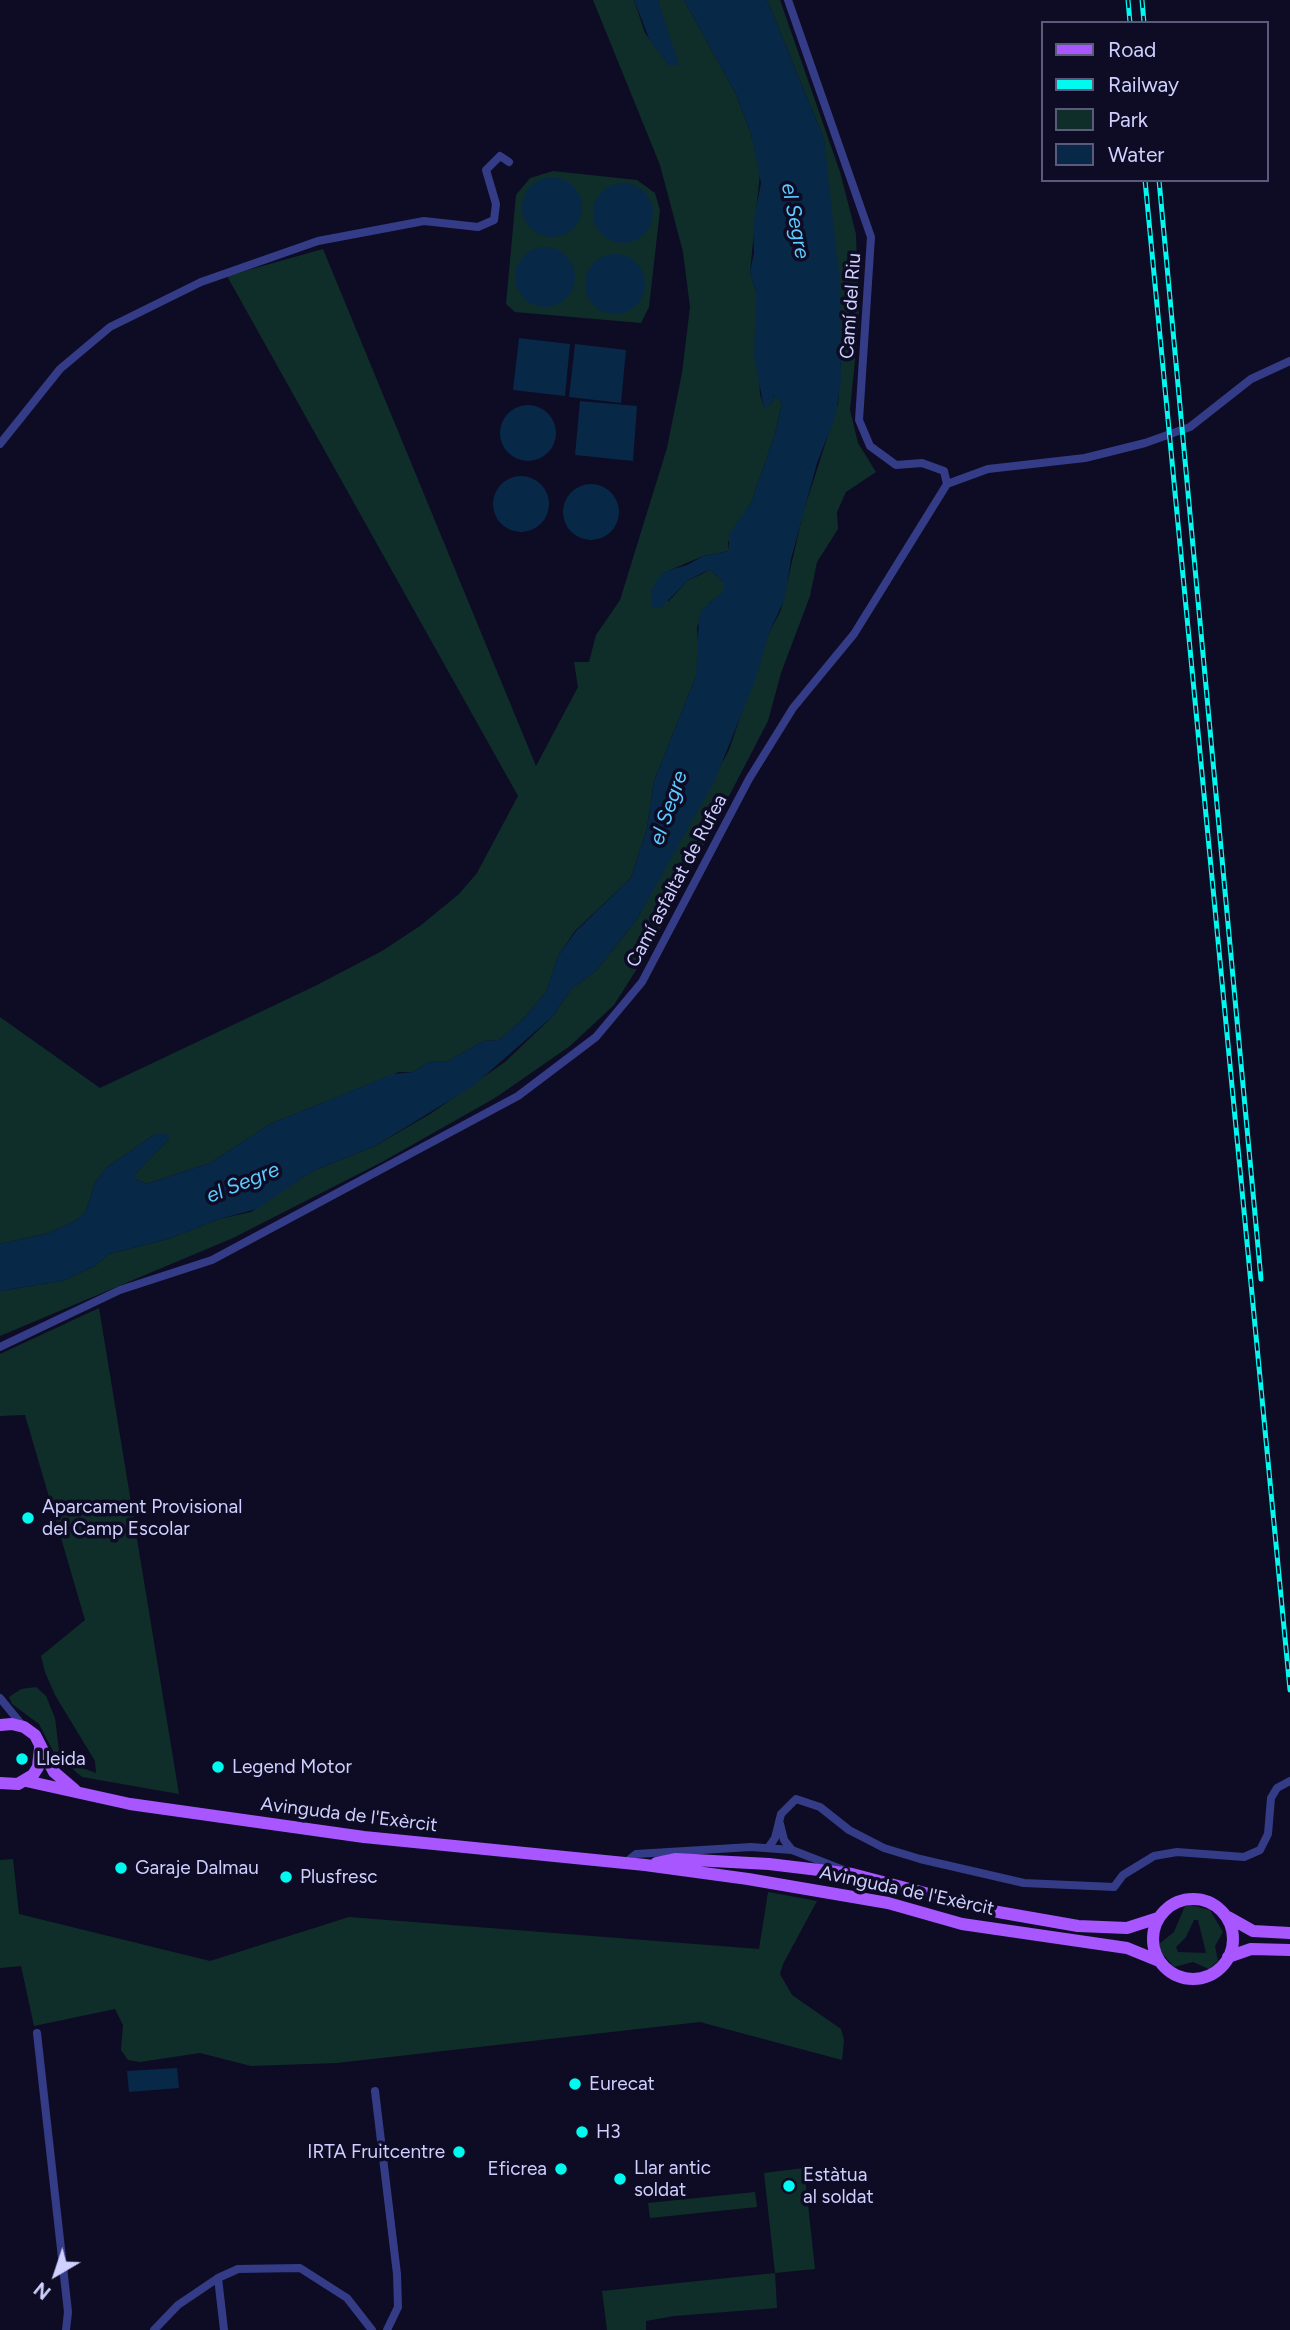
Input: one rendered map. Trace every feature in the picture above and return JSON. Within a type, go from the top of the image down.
[{"type":"main road","points":[[0,1726],[12,1724],[24,1727],[34,1735],[54,1772],[75,1790]]},
{"type":"main road","points":[[26,1781],[38,1767],[40,1748]]},
{"type":"main road","name":"Avinguda de l'Exèrcit","points":[[0,1783],[9,1785],[26,1781],[130,1804],[364,1837],[645,1865],[847,1895],[962,1924],[1132,1949],[1159,1961]]},
{"type":"main road","name":"Avinguda de l'Exèrcit","points":[[645,1865],[675,1860],[702,1861],[769,1864],[852,1874],[998,1912],[1067,1924],[1127,1928],[1158,1917]]},
{"type":"main road","points":[[1225,1916],[1233,1939],[1228,1957],[1217,1971],[1195,1979],[1172,1973],[1159,1961],[1152,1939],[1158,1917],[1176,1902],[1194,1899],[1212,1903],[1225,1916],[1245,1928],[1268,1933],[1290,1933]]},
{"type":"main road","points":[[1228,1957],[1246,1950],[1290,1950]]},
{"type":"street","name":"Camí del Riu","points":[[788,0],[871,237],[859,421],[870,446],[896,465],[922,463],[944,471],[947,484]]},
{"type":"street","points":[[0,444],[60,369],[110,327],[201,282],[318,241],[424,221],[478,227],[494,220],[496,204],[486,170],[500,156],[509,162]]},
{"type":"street","points":[[947,484],[988,469],[1085,458],[1145,443],[1190,427],[1251,379],[1290,361]]},
{"type":"street","name":"Camí asfaltat de Rufea","points":[[0,1347],[120,1290],[212,1260],[518,1096],[596,1037],[642,982],[749,779],[793,708],[854,634],[947,484]]},
{"type":"street","points":[[0,1698],[24,1727]]},
{"type":"street","points":[[792,1850],[784,1840],[780,1824],[781,1814],[796,1799],[820,1807],[849,1830],[884,1848],[920,1859],[1024,1883],[1114,1887],[1123,1875],[1154,1856],[1177,1852],[1244,1857],[1260,1850],[1268,1834],[1271,1798],[1277,1788],[1290,1781]]},
{"type":"street","points":[[768,1848],[780,1824]]},
{"type":"street","points":[[624,1864],[636,1854],[768,1848],[792,1850],[826,1860],[852,1874]]},
{"type":"street","points":[[37,2033],[68,2312],[66,2330]]},
{"type":"street","points":[[375,2091],[397,2274],[397,2307],[387,2330]]},
{"type":"street","points":[[154,2330],[178,2305],[218,2278],[239,2269],[300,2268],[347,2298],[372,2330]]},
{"type":"street","points":[[218,2278],[225,2330]]},
{"type":"green space","points":[[593,0],[634,0],[645,33],[669,65],[669,39],[658,0],[684,0],[736,94],[751,134],[760,173],[750,272],[756,292],[760,394],[764,407],[772,404],[774,395],[782,403],[775,434],[751,503],[728,542],[729,551],[703,556],[661,574],[668,602],[687,581],[710,570],[724,582],[725,591],[709,603],[697,627],[699,657],[696,676],[654,781],[647,828],[631,878],[575,931],[558,956],[546,992],[524,1018],[499,1040],[484,1041],[448,1061],[430,1062],[413,1072],[399,1072],[270,1124],[210,1163],[146,1184],[136,1179],[136,1173],[169,1139],[155,1134],[106,1168],[95,1183],[86,1211],[77,1220],[49,1233],[0,1244],[0,1017],[100,1088],[315,986],[382,951],[420,926],[459,894],[477,873],[518,796],[227,276],[323,249],[536,766],[578,687],[574,662],[589,662],[596,635],[620,600],[667,448],[682,373],[690,307],[683,252],[660,165]]},
{"type":"green space","points":[[767,0],[780,0],[840,172],[856,234],[859,321],[850,410],[858,443],[876,472],[846,492],[837,512],[838,529],[817,562],[810,596],[781,673],[768,721],[650,948],[614,1005],[570,1046],[495,1098],[382,1162],[233,1238],[0,1336],[0,1291],[62,1281],[95,1266],[109,1254],[168,1239],[219,1219],[251,1212],[313,1171],[375,1146],[430,1114],[505,1062],[553,1016],[572,988],[596,971],[637,919],[729,750],[769,633],[781,610],[803,513],[838,404],[841,365],[824,139]]},
{"type":"green space","points":[[553,171],[637,180],[655,193],[660,210],[649,307],[641,323],[515,312],[506,304],[516,195],[530,178]]},
{"type":"green space","points":[[99,1308],[179,1794],[82,1777],[54,1753],[39,1724],[12,1704],[9,1697],[21,1689],[36,1687],[46,1696],[55,1718],[59,1751],[66,1762],[96,1773],[95,1761],[55,1695],[41,1656],[85,1620],[25,1415],[0,1416],[0,1354]]},
{"type":"green space","points":[[13,1859],[19,1914],[210,1961],[349,1917],[759,1949],[768,1892],[817,1901],[780,1974],[792,1995],[841,2029],[844,2040],[842,2060],[700,2022],[337,2063],[251,2066],[200,2053],[140,2062],[128,2060],[121,2050],[123,2025],[115,2009],[34,2026],[21,1966],[0,1968],[0,1860]]},
{"type":"green space","points":[[1185,1906],[1210,1910],[1223,1932],[1215,1946],[1218,1961],[1209,1969],[1193,1962],[1174,1967],[1160,1951],[1159,1944],[1174,1932]],"holes":[[[1194,1920],[1198,1920],[1206,1953],[1178,1952],[1176,1947],[1186,1937]]]},
{"type":"green space","points":[[804,2168],[815,2269],[775,2273],[764,2173]]},
{"type":"green space","points":[[755,2192],[757,2207],[650,2218],[648,2203]]},
{"type":"green space","points":[[775,2273],[777,2308],[674,2316],[646,2321],[646,2330],[607,2330],[602,2291]]},
{"type":"water","points":[[634,0],[658,0],[679,65],[669,65],[650,41]]},
{"type":"water","name":"el Segre","points":[[684,0],[767,0],[824,139],[840,283],[841,378],[836,415],[817,463],[791,559],[785,598],[769,633],[755,681],[714,782],[637,919],[596,971],[572,988],[553,1016],[473,1086],[375,1146],[313,1171],[257,1209],[219,1219],[168,1239],[109,1254],[95,1266],[62,1281],[0,1291],[0,1244],[49,1233],[77,1220],[86,1211],[95,1183],[106,1168],[155,1134],[167,1133],[169,1139],[136,1173],[136,1179],[146,1184],[210,1163],[270,1124],[393,1074],[413,1072],[430,1062],[448,1061],[484,1041],[499,1040],[524,1018],[546,992],[558,956],[576,931],[631,878],[647,828],[654,781],[696,676],[699,618],[702,609],[724,591],[724,582],[710,570],[702,573],[687,581],[661,608],[652,608],[651,590],[661,574],[703,556],[729,551],[729,534],[751,503],[775,434],[782,403],[774,395],[772,404],[764,408],[754,357],[756,292],[750,272],[754,253],[753,224],[761,183],[751,134],[736,94]]},
{"type":"water","points":[[552,177],[564,179],[577,190],[582,207],[580,219],[569,232],[552,237],[540,235],[527,224],[522,207],[524,195],[535,182]]},
{"type":"water","points":[[617,183],[629,183],[648,196],[653,213],[651,225],[640,238],[629,243],[617,243],[598,230],[593,219],[593,207],[606,188]]},
{"type":"water","points":[[545,247],[557,249],[570,260],[575,277],[573,289],[562,302],[545,307],[533,305],[520,294],[515,277],[517,265],[528,252]]},
{"type":"water","points":[[615,254],[627,256],[640,267],[645,284],[643,296],[632,309],[615,314],[603,312],[590,301],[585,284],[587,272],[598,259]]},
{"type":"water","points":[[519,338],[570,344],[565,396],[513,390]]},
{"type":"water","points":[[575,344],[626,350],[621,403],[569,397]]},
{"type":"water","points":[[580,401],[637,406],[633,461],[575,455]]},
{"type":"water","points":[[528,405],[539,407],[548,413],[554,422],[554,444],[548,453],[539,459],[528,461],[517,459],[508,453],[502,444],[500,433],[502,422],[508,413],[517,407]]},
{"type":"water","points":[[521,476],[532,478],[541,484],[547,493],[547,515],[541,524],[532,530],[521,532],[510,530],[501,524],[495,515],[493,504],[495,493],[501,484],[510,478]]},
{"type":"water","points":[[591,484],[611,492],[619,512],[611,532],[591,540],[571,532],[563,512],[571,492]]},
{"type":"water","points":[[177,2068],[179,2088],[129,2092],[127,2071]]},
{"type":"railway","points":[[1128,0],[1130,21]]},
{"type":"railway","points":[[1142,0],[1144,21]]},
{"type":"railway","points":[[1145,182],[1290,1690]]},
{"type":"railway","points":[[1159,182],[1261,1279]]},
{"type":"place","name":"Aparcament Provisional del Camp Escolar","points":[[28,1518]]},
{"type":"place","name":"Lleida","points":[[22,1759]]},
{"type":"place","name":"Legend Motor","points":[[218,1767]]},
{"type":"place","name":"Garaje Dalmau","points":[[121,1868]]},
{"type":"place","name":"Plusfresc","points":[[286,1877]]},
{"type":"place","name":"Eurecat","points":[[575,2084]]},
{"type":"place","name":"H3","points":[[582,2132]]},
{"type":"place","name":"IRTA Fruitcentre","points":[[459,2152]]},
{"type":"place","name":"Eficrea","points":[[561,2169]]},
{"type":"place","name":"Llar antic soldat","points":[[620,2179]]},
{"type":"place","name":"Estàtua al soldat","points":[[789,2186]]}]
